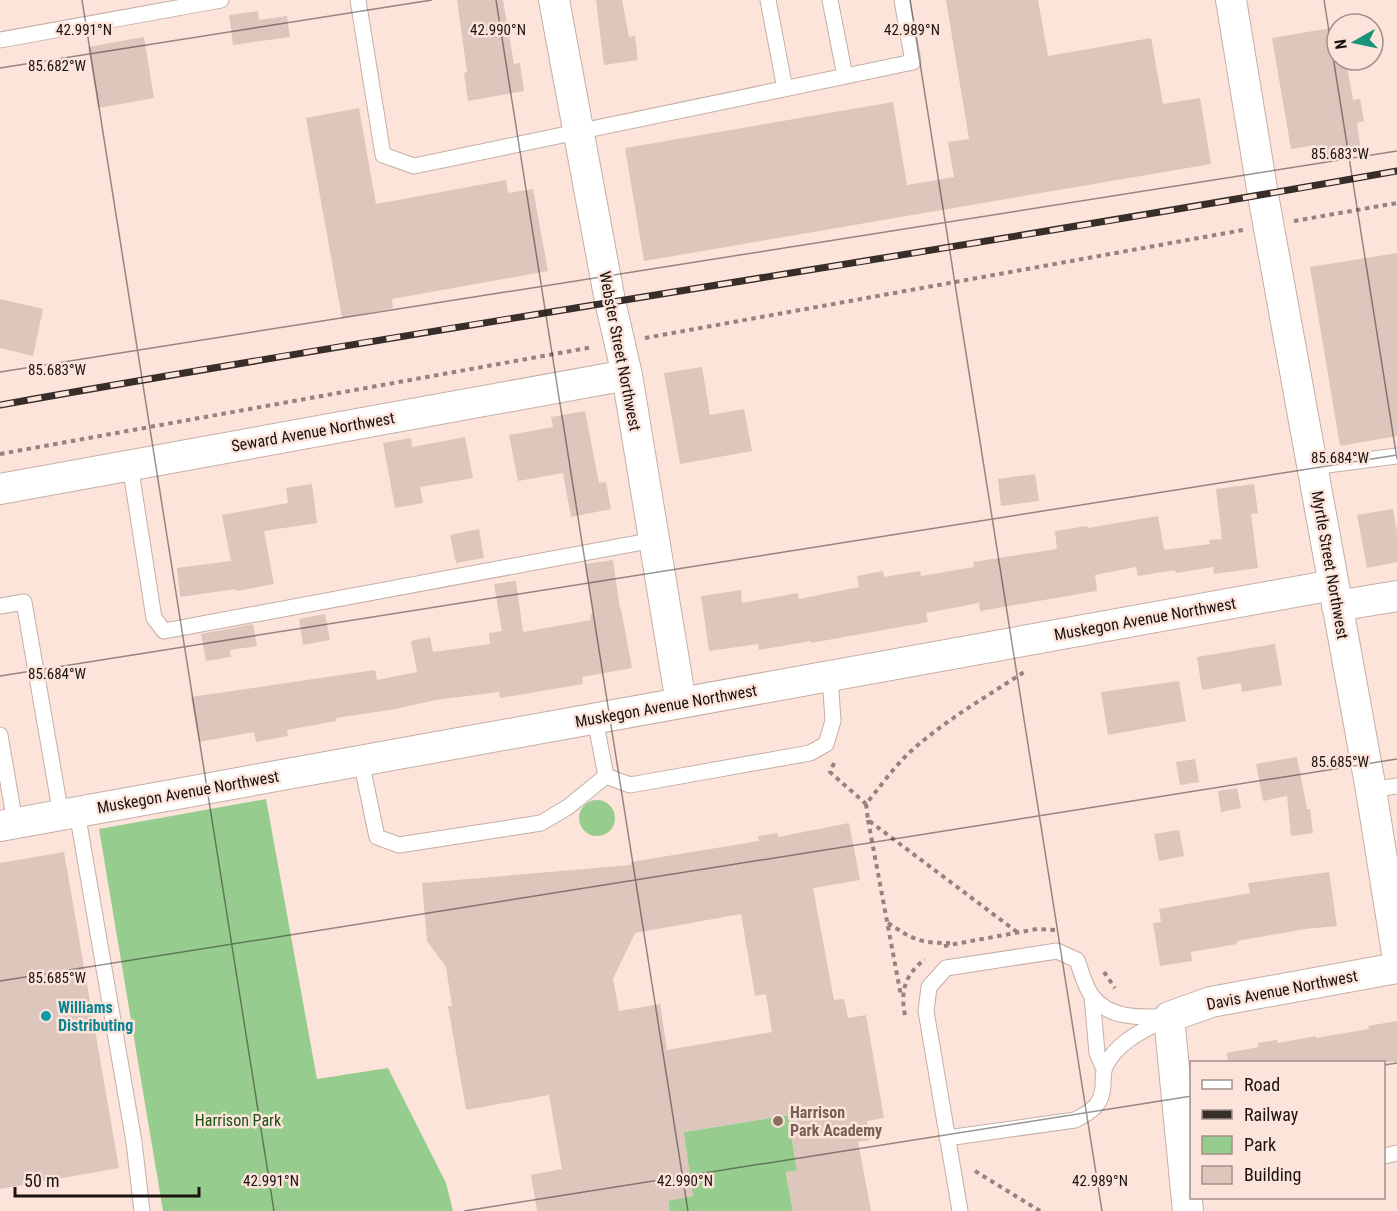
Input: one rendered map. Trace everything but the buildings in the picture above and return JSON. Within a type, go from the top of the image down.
[{"type":"street","name":"Webster Street Northwest","points":[[554,0],[627,375],[681,703]]},
{"type":"street","name":"Myrtle Street Northwest","points":[[1231,0],[1335,596],[1384,788],[1397,953]]},
{"type":"street","name":"Seward Avenue Northwest","points":[[0,489],[627,375]]},
{"type":"street","name":"Muskegon Avenue Northwest","points":[[8,825],[830,676],[1335,596],[1397,596]]},
{"type":"street","name":"Davis Avenue Northwest","points":[[1168,1017],[1211,1002],[1397,968]]},
{"type":"street","points":[[1168,1017],[1188,1196]]},
{"type":"lane","points":[[0,40],[221,0]]},
{"type":"lane","points":[[358,0],[383,154],[414,166],[913,62],[902,0]]},
{"type":"lane","points":[[768,0],[785,89]]},
{"type":"lane","points":[[830,0],[845,76]]},
{"type":"lane","points":[[1312,467],[1397,456]]},
{"type":"lane","points":[[130,465],[154,618],[164,631],[654,540]]},
{"type":"lane","points":[[0,606],[24,603],[69,813],[134,1142],[142,1211]]},
{"type":"lane","points":[[606,776],[630,785],[810,753],[826,744],[833,722],[830,676]]},
{"type":"lane","points":[[595,719],[606,776]]},
{"type":"lane","points":[[0,735],[8,825]]},
{"type":"lane","points":[[361,761],[377,837],[399,845],[542,823],[568,807],[606,776]]},
{"type":"lane","points":[[947,1138],[1075,1120],[1092,1112],[1103,1092],[1104,1069],[1097,1053],[1092,996],[1077,960],[1057,951],[946,968],[929,987],[926,1011],[947,1138],[960,1211]]},
{"type":"lane","points":[[1092,996],[1110,1010],[1127,1017],[1168,1017]]},
{"type":"lane","points":[[1104,1069],[1114,1053],[1130,1037],[1168,1017]]},
{"type":"path","points":[[0,454],[1397,203]]},
{"type":"path","points":[[866,804],[895,767],[935,731],[1028,670]]},
{"type":"path","points":[[835,759],[830,772],[866,804],[906,1020]]},
{"type":"path","points":[[868,820],[1018,932]]},
{"type":"path","points":[[887,922],[910,937],[925,943],[954,943]]},
{"type":"path","points":[[938,948],[954,943],[1037,929],[1060,931]]},
{"type":"path","points":[[902,997],[908,978],[929,956]]},
{"type":"path","points":[[1100,966],[1118,993]]},
{"type":"green space","name":"Harrison Park","points":[[266,799],[317,1079],[388,1068],[446,1183],[453,1211],[163,1211],[99,829]]},
{"type":"green space","points":[[597,800],[609,806],[615,818],[609,830],[597,836],[585,830],[579,818],[585,806]]},
{"type":"green space","points":[[788,1115],[797,1170],[786,1173],[793,1211],[670,1211],[668,1201],[684,1132]]},
{"type":"railway","points":[[0,405],[1397,171]]},
{"type":"place","name":"Williams Distributing","points":[[46,1016]]},
{"type":"place","name":"Harrison Park Academy","points":[[778,1121]]}]
